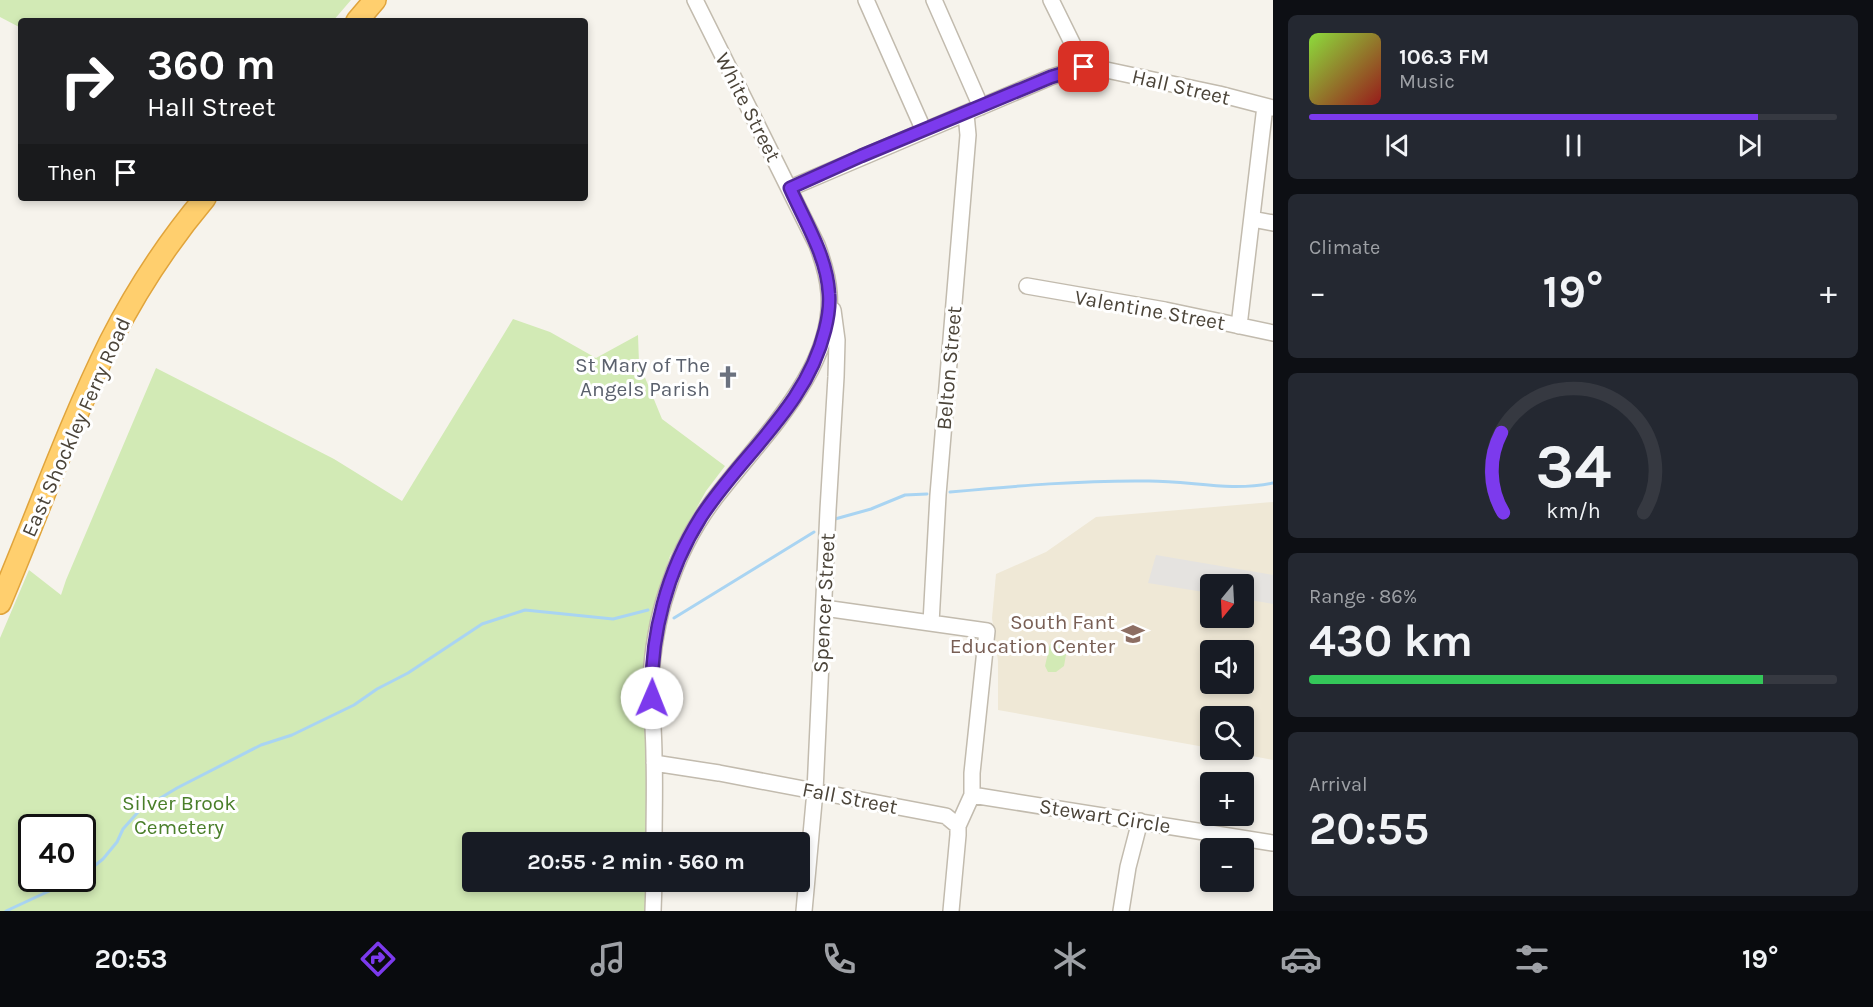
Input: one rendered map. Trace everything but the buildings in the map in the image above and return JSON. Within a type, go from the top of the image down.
[{"type":"highway","points":[[360,18],[375,0]]},
{"type":"highway","name":"East Shockley Ferry Road","points":[[0,603],[85,397],[110,343],[154,267],[203,201]]},
{"type":"street","name":"White Street","points":[[654,832],[651,678],[657,631],[666,591],[679,559],[702,517],[786,411],[809,372],[823,339],[830,295],[822,260],[790,188],[695,0]]},
{"type":"street","points":[[866,0],[924,131]]},
{"type":"street","points":[[934,0],[981,107]]},
{"type":"street","points":[[1051,0],[1084,67]]},
{"type":"street","name":"Hall Street","points":[[790,188],[1051,77],[1084,67],[1269,107]]},
{"type":"street","points":[[1239,326],[1243,283],[1269,107]]},
{"type":"street","name":"Belton Street","points":[[931,623],[938,495],[968,135],[966,114]]},
{"type":"street","points":[[1252,219],[1273,223]]},
{"type":"street","name":"Valentine Street","points":[[1027,286],[1166,310],[1273,333]]},
{"type":"street","name":"Spencer Street","points":[[804,911],[815,791],[837,343],[836,321],[830,295]]},
{"type":"street","points":[[824,608],[987,631],[972,772],[972,795],[958,826],[951,911]]},
{"type":"street","name":"Fall Street","points":[[654,763],[946,816],[958,826]]},
{"type":"street","name":"Stewart Circle","points":[[972,795],[1273,843]]},
{"type":"street","points":[[1121,911],[1128,867],[1140,821]]},
{"type":"street","points":[[653,911],[654,892]]},
{"type":"shaded area","name":"South Fant Education Center","points":[[1273,502],[1273,760],[1254,756],[1254,706],[1200,706],[1200,746],[998,710],[998,661],[992,618],[996,574],[1046,552],[1096,517]]},
{"type":"shaded area","points":[[1156,555],[1273,575],[1273,604],[1254,601],[1254,574],[1200,574],[1200,591],[1148,583]]},
{"type":"green space","points":[[0,0],[351,0],[336,18],[18,18],[18,26],[0,17]]},
{"type":"green space","name":"Silver Brook Cemetery","points":[[513,319],[550,332],[596,358],[638,335],[639,363],[662,419],[725,466],[706,491],[670,556],[656,598],[648,647],[650,832],[462,832],[462,892],[650,892],[651,911],[0,911],[0,638],[29,570],[61,595],[156,368],[334,459],[402,501]]},
{"type":"green space","points":[[1050,644],[1067,649],[1064,666],[1056,672],[1048,672],[1045,666]]},
{"type":"waterway","points":[[950,492],[1099,481],[1165,481],[1241,486],[1273,483]]},
{"type":"waterway","points":[[835,519],[871,509],[905,495],[927,494]]},
{"type":"waterway","points":[[674,618],[814,532]]},
{"type":"waterway","points":[[96,865],[117,842],[123,829],[139,811],[177,788],[261,745],[292,735],[354,705],[377,689],[408,673],[482,624],[525,610],[613,619],[648,610]]},
{"type":"waterway","points":[[6,911],[47,892]]},
{"type":"place","name":"St Mary of The Angels Parish","points":[[728,377]]},
{"type":"place","name":"South Fant Education Center","points":[[1133,634]]},
{"type":"route","points":[[652,698],[651,678],[661,611],[666,591],[686,544],[722,489],[786,411],[809,372],[823,339],[829,308],[828,281],[817,245],[790,188],[1051,77],[1084,67]]}]
